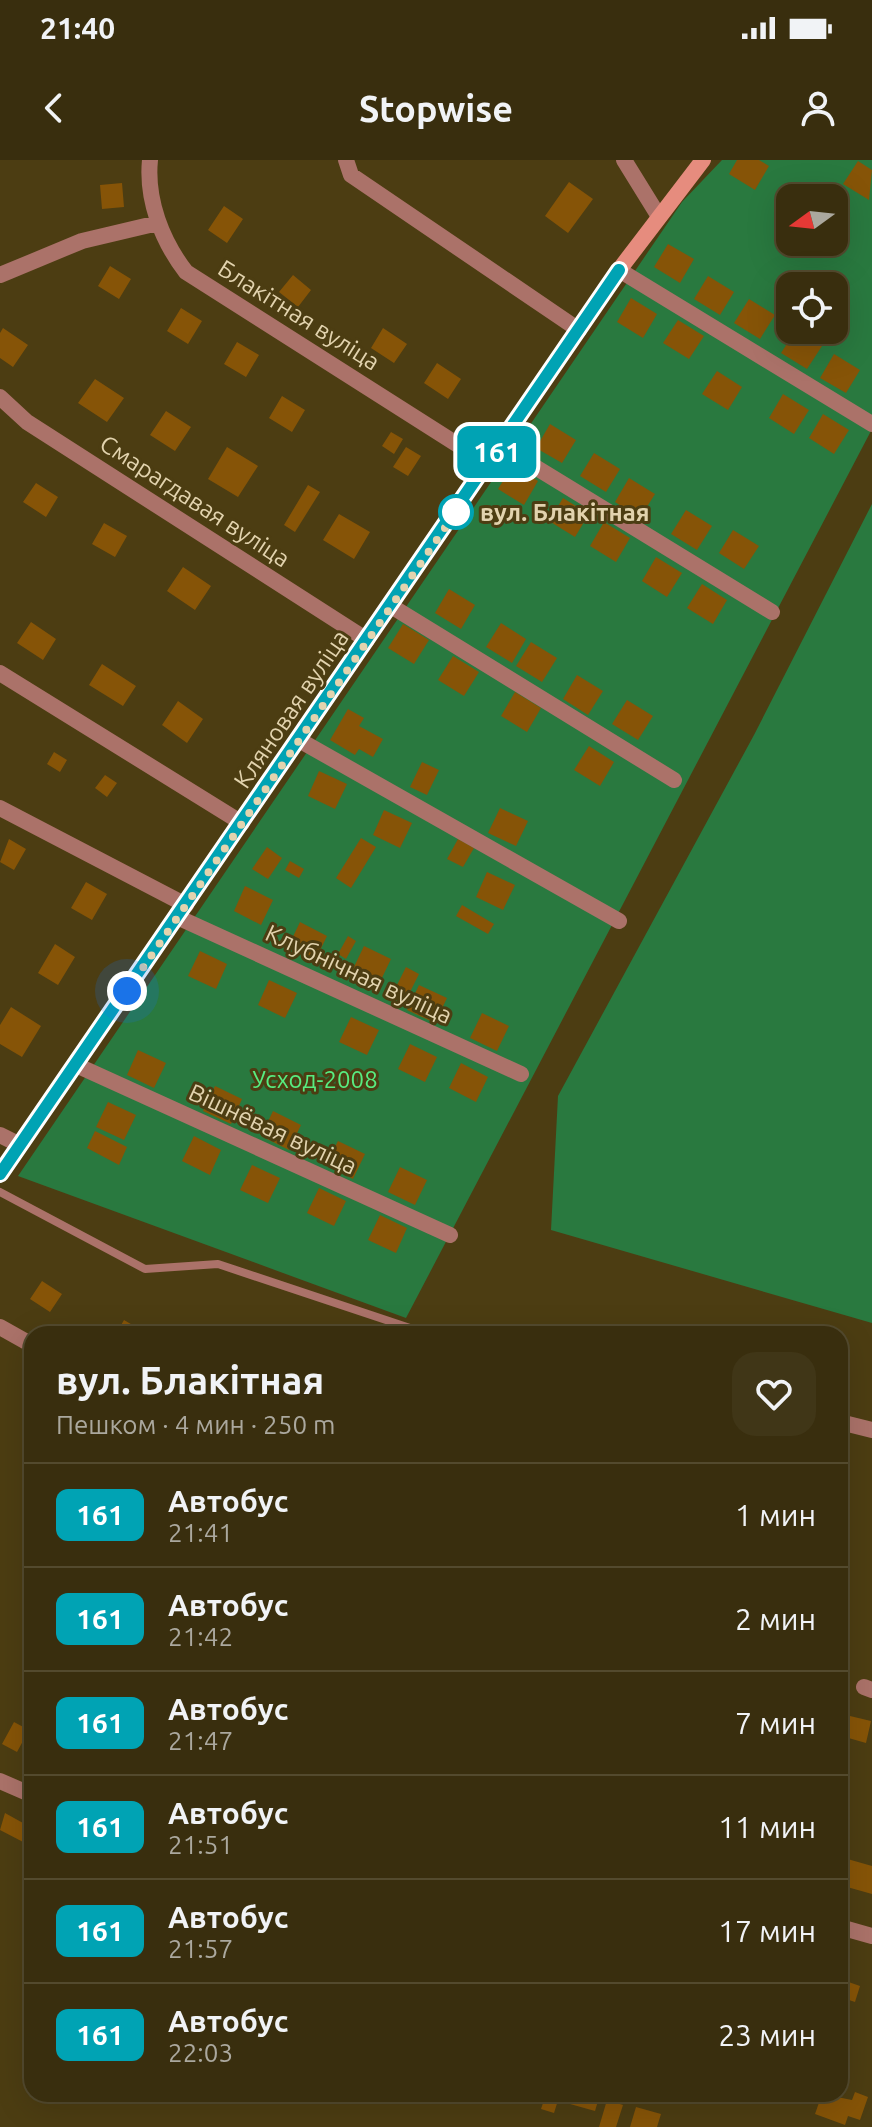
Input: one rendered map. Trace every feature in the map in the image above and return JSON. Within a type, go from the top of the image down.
[{"type":"street","name":"Блакітная вуліца","points":[[150,160],[158,223],[168,249],[186,272],[488,464]]},
{"type":"street","points":[[346,160],[351,175],[579,330]]},
{"type":"street","points":[[624,160],[658,215]]},
{"type":"street","name":"Кляновая вуліца","points":[[0,1174],[619,270],[703,160]]},
{"type":"street","points":[[0,275],[82,241],[158,223]]},
{"type":"street","points":[[619,270],[872,424]]},
{"type":"street","name":"Смарагдавая вуліца","points":[[0,397],[27,422],[367,640]]},
{"type":"street","points":[[501,446],[772,612]]},
{"type":"street","points":[[391,606],[674,780]]},
{"type":"street","points":[[0,673],[242,823]]},
{"type":"street","points":[[299,740],[619,921]]},
{"type":"street","name":"Клубнічная вуліца","points":[[0,808],[182,911],[521,1074]]},
{"type":"street","name":"Вішнёвая вуліца","points":[[76,1065],[450,1235]]},
{"type":"street","points":[[0,1135],[20,1145]]},
{"type":"street","points":[[0,1327],[24,1340]]},
{"type":"street","points":[[848,1424],[872,1430]]},
{"type":"street","points":[[0,1781],[24,1792]]},
{"type":"street","points":[[848,1929],[872,1936]]},
{"type":"lane","points":[[0,1192],[145,1269],[218,1264],[404,1326]]},
{"type":"green space","name":"Усход-2008","points":[[722,160],[872,160],[872,429],[406,1318],[18,1176],[682,202]]},
{"type":"green space","points":[[872,504],[872,1323],[551,1230],[558,1096],[754,735]]},
{"type":"building","points":[[737,160],[759,160],[769,166],[755,190],[729,174]]},
{"type":"building","points":[[858,161],[872,170],[869,200],[848,187],[848,184],[843,184]]},
{"type":"building","points":[[569,182],[593,199],[568,233],[545,216]]},
{"type":"building","points":[[122,183],[124,207],[102,209],[100,185]]},
{"type":"building","points":[[224,206],[243,219],[227,243],[208,230]]},
{"type":"building","points":[[668,244],[694,259],[680,283],[654,267]]},
{"type":"building","points":[[110,266],[131,279],[119,299],[98,286]]},
{"type":"building","points":[[293,275],[311,290],[298,307],[279,292]]},
{"type":"building","points":[[708,276],[734,292],[720,315],[694,299]]},
{"type":"building","points":[[631,298],[657,314],[643,338],[617,322]]},
{"type":"building","points":[[749,299],[775,315],[760,339],[734,323]]},
{"type":"building","points":[[181,308],[202,321],[188,344],[167,331]]},
{"type":"building","points":[[678,320],[704,336],[689,359],[663,343]]},
{"type":"building","points":[[3,328],[28,345],[13,367],[0,358],[0,333]]},
{"type":"building","points":[[383,328],[407,344],[394,363],[371,348]]},
{"type":"building","points":[[237,342],[259,355],[246,377],[224,364]]},
{"type":"building","points":[[787,344],[822,346],[807,369],[781,353]]},
{"type":"building","points":[[834,354],[860,370],[846,393],[820,378]]},
{"type":"building","points":[[437,363],[461,379],[448,399],[424,383]]},
{"type":"building","points":[[717,371],[742,387],[728,410],[702,394]]},
{"type":"building","points":[[95,379],[124,398],[107,422],[78,403]]},
{"type":"building","points":[[783,394],[809,410],[794,434],[769,418]]},
{"type":"building","points":[[282,396],[305,410],[292,432],[269,418]]},
{"type":"building","points":[[166,411],[191,427],[175,451],[150,435]]},
{"type":"building","points":[[823,414],[849,430],[834,454],[809,438]]},
{"type":"building","points":[[550,424],[576,440],[562,463],[536,448]]},
{"type":"building","points":[[391,432],[403,439],[394,454],[382,446]]},
{"type":"building","points":[[227,447],[258,466],[238,497],[208,479]]},
{"type":"building","points":[[406,447],[421,456],[408,476],[393,467]]},
{"type":"building","points":[[594,453],[620,469],[606,492],[580,476]]},
{"type":"building","points":[[513,465],[538,481],[524,505],[498,489]]},
{"type":"building","points":[[629,478],[655,494],[640,518],[615,502]]},
{"type":"building","points":[[36,483],[58,497],[46,517],[23,502]]},
{"type":"building","points":[[308,485],[320,492],[295,532],[284,525]]},
{"type":"building","points":[[563,498],[589,514],[575,537],[549,521]]},
{"type":"building","points":[[686,510],[712,526],[697,550],[671,534]]},
{"type":"building","points":[[339,514],[370,532],[354,559],[323,540]]},
{"type":"building","points":[[604,522],[630,538],[616,562],[590,546]]},
{"type":"building","points":[[104,523],[127,536],[115,557],[92,544]]},
{"type":"building","points":[[733,530],[759,546],[744,569],[719,553]]},
{"type":"building","points":[[656,557],[682,573],[667,597],[642,581]]},
{"type":"building","points":[[183,567],[211,586],[195,610],[167,591]]},
{"type":"building","points":[[702,584],[727,600],[713,624],[687,608]]},
{"type":"building","points":[[449,589],[475,605],[461,629],[435,613]]},
{"type":"building","points":[[31,622],[56,639],[43,660],[17,643]]},
{"type":"building","points":[[501,623],[526,639],[512,663],[486,647]]},
{"type":"building","points":[[403,624],[429,640],[414,664],[388,648]]},
{"type":"building","points":[[531,642],[557,658],[542,682],[516,666]]},
{"type":"building","points":[[453,656],[479,672],[464,696],[438,680]]},
{"type":"building","points":[[102,664],[136,686],[123,706],[89,685]]},
{"type":"building","points":[[577,675],[603,691],[588,715],[563,699]]},
{"type":"building","points":[[515,692],[541,708],[527,732],[501,716]]},
{"type":"building","points":[[627,700],[653,716],[638,740],[612,724]]},
{"type":"building","points":[[178,701],[203,719],[187,743],[162,725]]},
{"type":"building","points":[[348,709],[364,718],[359,726],[383,739],[373,757],[359,749],[355,755],[330,740]]},
{"type":"building","points":[[589,746],[614,762],[600,786],[574,770]]},
{"type":"building","points":[[54,752],[67,760],[60,772],[47,764]]},
{"type":"building","points":[[422,762],[439,770],[427,795],[410,787]]},
{"type":"building","points":[[319,771],[347,784],[335,809],[308,796]]},
{"type":"building","points":[[105,775],[117,783],[107,797],[95,788]]},
{"type":"building","points":[[500,808],[528,821],[516,846],[488,833]]},
{"type":"building","points":[[384,810],[412,823],[400,848],[373,835]]},
{"type":"building","points":[[361,838],[376,847],[351,888],[336,878]]},
{"type":"building","points":[[9,839],[26,849],[14,870],[0,862]]},
{"type":"building","points":[[458,839],[474,848],[463,867],[447,859]]},
{"type":"building","points":[[267,847],[282,858],[268,879],[252,869]]},
{"type":"building","points":[[290,861],[304,869],[299,878],[285,870]]},
{"type":"building","points":[[487,872],[515,885],[503,910],[476,897]]},
{"type":"building","points":[[86,882],[107,894],[92,920],[71,908]]},
{"type":"building","points":[[245,886],[273,900],[261,925],[234,911]]},
{"type":"building","points":[[462,905],[494,924],[488,934],[456,916]]},
{"type":"building","points":[[300,922],[327,936],[315,961],[288,947]]},
{"type":"building","points":[[348,936],[356,941],[346,959],[338,954]]},
{"type":"building","points":[[55,944],[75,957],[58,985],[38,973]]},
{"type":"building","points":[[364,946],[391,959],[379,984],[352,971]]},
{"type":"building","points":[[200,951],[227,964],[216,989],[188,976]]},
{"type":"building","points":[[406,967],[419,974],[407,998],[394,991]]},
{"type":"building","points":[[269,980],[297,993],[285,1018],[258,1005]]},
{"type":"building","points":[[419,985],[447,998],[435,1023],[407,1010]]},
{"type":"building","points":[[11,1007],[41,1026],[22,1057],[0,1044],[0,1025]]},
{"type":"building","points":[[482,1013],[509,1026],[497,1051],[470,1038]]},
{"type":"building","points":[[351,1017],[379,1030],[367,1055],[339,1042]]},
{"type":"building","points":[[410,1044],[437,1057],[425,1082],[398,1069]]},
{"type":"building","points":[[138,1050],[166,1063],[154,1088],[127,1075]]},
{"type":"building","points":[[461,1063],[488,1077],[476,1102],[449,1088]]},
{"type":"building","points":[[215,1086],[242,1099],[231,1124],[203,1111]]},
{"type":"building","points":[[108,1102],[136,1115],[124,1140],[96,1127]]},
{"type":"building","points":[[273,1111],[301,1125],[289,1150],[261,1136]]},
{"type":"building","points":[[95,1131],[127,1147],[119,1165],[87,1148]]},
{"type":"building","points":[[194,1136],[221,1150],[210,1175],[182,1161]]},
{"type":"building","points":[[338,1141],[365,1154],[353,1179],[326,1165]]},
{"type":"building","points":[[252,1165],[280,1178],[268,1203],[240,1190]]},
{"type":"building","points":[[400,1167],[427,1180],[415,1205],[388,1192]]},
{"type":"building","points":[[319,1188],[346,1201],[334,1226],[307,1213]]},
{"type":"building","points":[[380,1215],[407,1228],[396,1253],[368,1240]]},
{"type":"building","points":[[42,1281],[62,1294],[50,1312],[30,1299]]},
{"type":"building","points":[[124,1320],[134,1326],[121,1326]]},
{"type":"building","points":[[850,1716],[871,1721],[866,1743],[848,1738]]},
{"type":"building","points":[[14,1722],[24,1727],[24,1739],[17,1752],[2,1744]]},
{"type":"building","points":[[5,1813],[24,1824],[24,1842],[0,1830]]},
{"type":"building","points":[[848,1859],[872,1866],[872,1894],[848,1887]]},
{"type":"building","points":[[848,1982],[860,1986],[855,2002],[848,2000]]},
{"type":"building","points":[[855,2092],[868,2097],[860,2120],[848,2116],[845,2125],[815,2114],[819,2102],[852,2100]]},
{"type":"building","points":[[543,2102],[557,2102],[554,2113],[541,2109]]},
{"type":"building","points":[[570,2102],[598,2102],[595,2111]]},
{"type":"building","points":[[606,2102],[623,2105],[616,2127],[599,2127]]},
{"type":"building","points":[[636,2107],[661,2114],[657,2127],[630,2127]]},
{"type":"bus line","name":"161","points":[[0,1174],[619,270]]},
{"type":"place","name":"вул. Блакітная","points":[[456,512]]},
{"type":"route","points":[[127,991],[456,512]]}]
